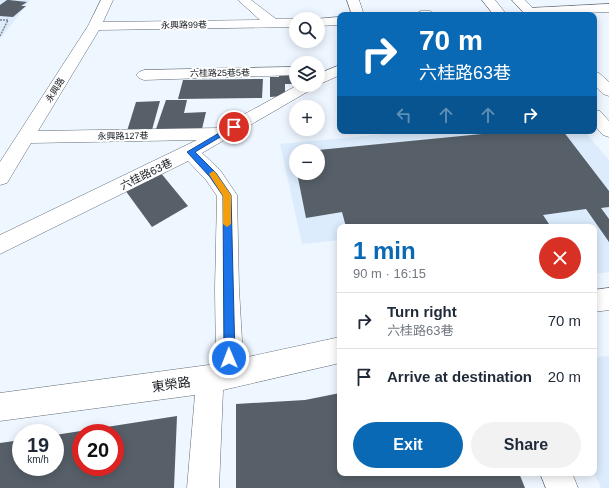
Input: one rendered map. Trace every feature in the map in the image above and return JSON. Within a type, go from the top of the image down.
[{"type":"street","name":"永興路","points":[[0,178],[95,26],[107,0]]},
{"type":"street","points":[[244,0],[272,23]]},
{"type":"street","points":[[353,0],[357,12]]},
{"type":"street","points":[[488,0],[498,12]]},
{"type":"street","points":[[518,0],[530,12]]},
{"type":"street","points":[[547,12],[609,8]]},
{"type":"street","points":[[325,22],[337,21]]},
{"type":"street","name":"永興路99巷","points":[[95,26],[289,22]]},
{"type":"street","points":[[325,70],[337,70]]},
{"type":"street","points":[[325,76],[337,70]]},
{"type":"street","name":"六桂路25巷5巷","points":[[144,75],[289,71]]},
{"type":"street","points":[[597,79],[609,91]]},
{"type":"street","name":"六桂路63巷","points":[[0,245],[190,152],[296,92]]},
{"type":"street","points":[[597,118],[609,131]]},
{"type":"street","name":"永興路127巷","points":[[26,137],[221,134]]},
{"type":"street","points":[[190,152],[213,175],[227,195],[220,376],[203,488]]},
{"type":"street","points":[[597,300],[609,298]]},
{"type":"street","name":"東榮路","points":[[0,407],[220,376],[337,351]]},
{"type":"street","points":[[557,476],[562,488]]},
{"type":"path","points":[[0,20],[8,20],[6,29],[0,36]]},
{"type":"shaded area","points":[[0,0],[30,0],[0,39]]},
{"type":"shaded area","points":[[388,134],[587,134],[609,160],[609,272],[597,274],[597,224],[337,224],[337,240],[302,244],[280,144]]},
{"type":"shaded area","points":[[609,356],[609,488],[601,488],[595,476],[597,476],[597,357]]},
{"type":"building","points":[[7,0],[27,2],[21,6],[26,6],[13,17],[0,16],[0,5]]},
{"type":"building","points":[[289,74],[289,84],[285,84],[285,96],[270,97],[270,77],[279,77],[279,75]]},
{"type":"building","points":[[263,79],[262,98],[178,99],[183,80]]},
{"type":"building","points":[[166,100],[187,100],[184,113],[206,112],[202,129],[156,129]]},
{"type":"building","points":[[160,101],[152,130],[127,131],[136,102]]},
{"type":"building","points":[[482,134],[565,134],[609,191],[609,207],[601,208],[609,219],[609,242],[586,209],[543,215],[549,224],[345,224],[342,212],[306,218],[298,180],[325,180],[325,149]]},
{"type":"building","points":[[160,172],[188,206],[152,227],[125,190]]},
{"type":"building","points":[[337,394],[337,476],[520,476],[525,488],[236,488],[236,404],[305,400]]},
{"type":"building","points":[[177,416],[174,488],[0,488],[0,443],[12,441],[12,476],[64,476],[64,434],[72,432],[72,476],[124,476],[124,424]]},
{"type":"slow traffic","points":[[213,174],[227,195],[227,224]]},
{"type":"route","points":[[229,358],[227,195],[213,175],[190,152],[234,127]]}]
